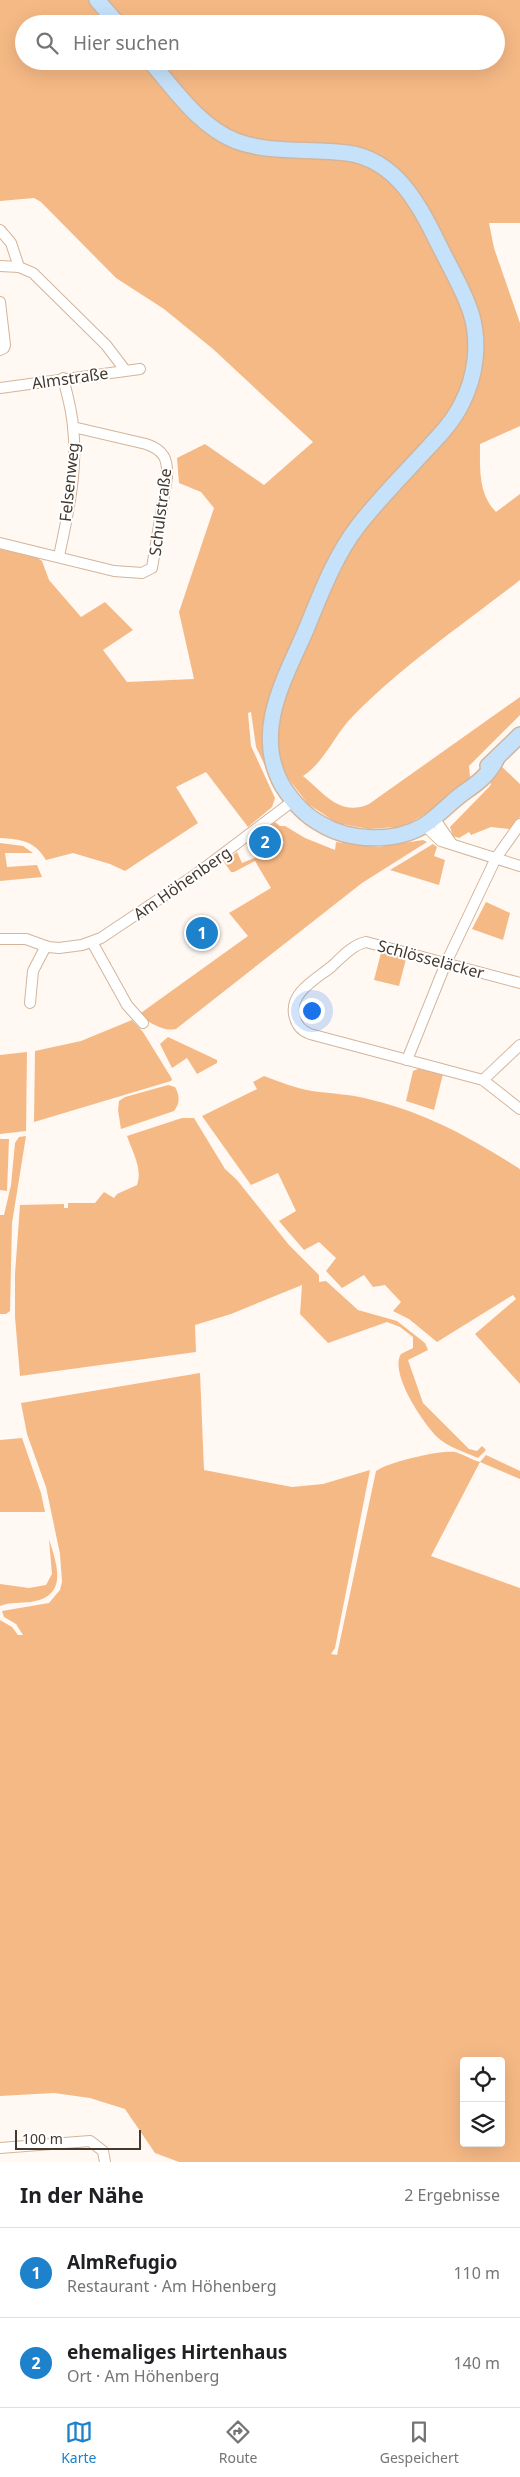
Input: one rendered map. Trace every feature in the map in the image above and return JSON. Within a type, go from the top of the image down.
[{"type":"main road","points":[[97,0],[110,15]]},
{"type":"main road","points":[[158,70],[198,116],[226,136],[263,148],[351,153],[373,160],[393,174],[410,193],[434,235],[464,293],[474,324],[476,338],[474,368],[461,406],[446,429],[369,511],[346,544],[320,596],[277,697],[271,723],[271,754],[278,775],[293,801],[319,823],[346,834],[363,837],[396,835],[429,822],[466,791],[478,775],[496,760],[520,735]]},
{"type":"street","points":[[0,230],[11,243],[19,267]]},
{"type":"street","points":[[0,266],[19,267],[28,270],[45,284],[106,345],[125,370]]},
{"type":"street","points":[[0,302],[5,345],[0,350]]},
{"type":"street","name":"Almstraße","points":[[0,388],[140,369]]},
{"type":"street","name":"Felsenweg","points":[[58,556],[70,498],[74,453],[74,427],[63,378]]},
{"type":"street","name":"Schulstraße","points":[[0,544],[58,556],[114,571],[148,572],[153,564],[156,550],[167,477],[166,458],[155,447],[74,427]]},
{"type":"street","name":"Am Höhenberg","points":[[0,939],[26,939],[46,946],[74,946],[92,942],[115,930],[190,879],[293,801]]},
{"type":"street","points":[[429,822],[452,844],[520,866]]},
{"type":"street","points":[[520,824],[496,858],[446,963],[407,1060],[483,1080],[520,1109]]},
{"type":"street","points":[[92,942],[124,1000],[143,1023]]},
{"type":"street","name":"Schlösseläcker","points":[[407,1060],[306,1032],[295,1018],[293,1010],[296,999],[303,989],[354,947],[366,942],[520,983]]},
{"type":"street","points":[[30,1003],[33,971],[46,946]]},
{"type":"street","points":[[483,1080],[520,1045]]},
{"type":"street","points":[[0,2148],[90,2141],[103,2151],[105,2162]]},
{"type":"shaded area","points":[[0,0],[91,0],[104,15],[15,15],[15,70],[150,70],[179,105],[216,138],[354,160],[381,172],[401,191],[455,286],[469,327],[469,360],[459,394],[445,420],[376,494],[277,681],[278,793],[256,747],[251,712],[248,713],[251,746],[275,798],[272,807],[248,827],[206,772],[176,787],[198,823],[125,871],[110,864],[73,853],[46,860],[37,849],[27,842],[0,838],[0,549],[36,557],[42,561],[49,580],[81,617],[105,602],[133,630],[103,650],[127,682],[194,679],[179,612],[214,508],[201,492],[179,483],[177,458],[205,444],[264,485],[313,442],[213,349],[164,309],[116,278],[41,202],[34,198],[0,201]]},
{"type":"shaded area","points":[[105,0],[520,0],[520,223],[489,223],[494,248],[520,323],[520,426],[480,444],[480,471],[486,497],[496,512],[520,494],[520,580],[435,645],[373,697],[347,722],[318,763],[303,776],[333,802],[341,806],[350,808],[369,804],[520,697],[520,715],[469,766],[470,777],[435,808],[408,824],[397,827],[368,829],[337,823],[308,804],[284,773],[278,749],[278,711],[316,621],[348,555],[373,516],[442,443],[482,342],[404,176],[391,164],[364,150],[277,143],[245,137],[230,131],[198,108],[166,70],[505,70],[505,15],[118,15]]},
{"type":"shaded area","points":[[500,765],[520,784],[520,817],[509,829],[491,827],[471,835],[469,832],[459,838],[453,836],[450,827],[489,787],[491,784],[489,779]]},
{"type":"shaded area","points":[[275,822],[305,838],[335,850],[336,842],[378,847],[423,840],[427,842],[362,883],[176,1029],[161,1028],[138,1015],[248,936],[229,913],[271,888],[255,861],[234,872],[231,872],[224,862],[237,852],[242,863],[278,848],[277,846],[284,843],[278,833],[248,844]]},
{"type":"shaded area","points":[[0,843],[23,846],[33,853],[5,853],[7,867],[37,865],[42,877],[0,881]]},
{"type":"shaded area","points":[[433,844],[437,847],[434,856],[445,860],[439,885],[390,870]]},
{"type":"shaded area","points":[[486,902],[510,913],[503,940],[472,929]]},
{"type":"shaded area","points":[[382,949],[407,955],[399,986],[374,980]]},
{"type":"shaded area","points":[[132,1020],[143,1032],[172,1079],[171,1081],[34,1122],[35,1051],[81,1041]]},
{"type":"shaded area","points":[[168,1037],[217,1060],[217,1063],[197,1074],[187,1058],[172,1068],[160,1044]]},
{"type":"shaded area","points":[[27,1052],[26,1131],[0,1134],[0,1055]]},
{"type":"shaded area","points":[[420,1068],[443,1074],[434,1110],[406,1101],[413,1071]]},
{"type":"shaded area","points":[[264,1076],[306,1090],[350,1095],[412,1112],[467,1137],[520,1169],[520,1384],[475,1334],[516,1299],[513,1295],[437,1342],[409,1319],[393,1311],[401,1302],[385,1285],[373,1287],[364,1275],[342,1288],[326,1271],[336,1258],[319,1242],[304,1250],[279,1221],[296,1211],[278,1173],[251,1185],[202,1116],[257,1089],[253,1082]]},
{"type":"shaded area","points":[[168,1085],[175,1087],[178,1093],[179,1099],[174,1111],[121,1129],[118,1110],[119,1101],[125,1097]]},
{"type":"shaded area","points":[[182,1118],[194,1118],[225,1169],[237,1180],[289,1245],[319,1275],[319,1282],[326,1281],[358,1310],[397,1321],[425,1343],[428,1350],[408,1360],[423,1403],[469,1449],[477,1451],[482,1446],[486,1450],[478,1458],[441,1441],[416,1410],[409,1397],[403,1385],[399,1362],[401,1354],[413,1348],[413,1337],[400,1327],[387,1322],[328,1343],[300,1314],[302,1285],[231,1314],[195,1325],[196,1352],[20,1376],[15,1317],[15,1274],[20,1205],[64,1204],[64,1208],[68,1208],[68,1203],[95,1203],[104,1192],[114,1198],[117,1194],[137,1185],[138,1166],[127,1136]]},
{"type":"shaded area","points":[[26,1136],[12,1223],[10,1311],[6,1314],[0,1314],[0,1215],[4,1215],[11,1185],[15,1143],[19,1137]]},
{"type":"shaded area","points":[[0,1139],[9,1139],[7,1191],[0,1190]]},
{"type":"shaded area","points":[[200,1373],[204,1470],[292,1487],[323,1484],[370,1470],[335,1648],[331,1654],[337,1655],[376,1471],[402,1461],[448,1452],[455,1452],[480,1462],[431,1556],[520,1588],[520,2162],[179,2162],[155,2153],[125,2109],[90,2098],[54,2093],[0,2096],[0,1620],[12,1627],[18,1635],[23,1635],[16,1624],[4,1617],[2,1611],[49,1603],[60,1590],[62,1582],[60,1554],[46,1487],[27,1434],[21,1403]]},
{"type":"shaded area","points":[[22,1438],[41,1493],[45,1512],[0,1512],[0,1440]]},
{"type":"shaded area","points":[[486,1455],[520,1471],[520,1479],[480,1462]]},
{"type":"shaded area","points":[[49,1539],[57,1569],[56,1586],[51,1593],[43,1599],[0,1606],[0,1584],[29,1588],[46,1585],[52,1574]]},
{"type":"place","name":"ehemaliges Hirtenhaus","points":[[265,842]]},
{"type":"place","name":"AlmRefugio","points":[[202,933]]}]
